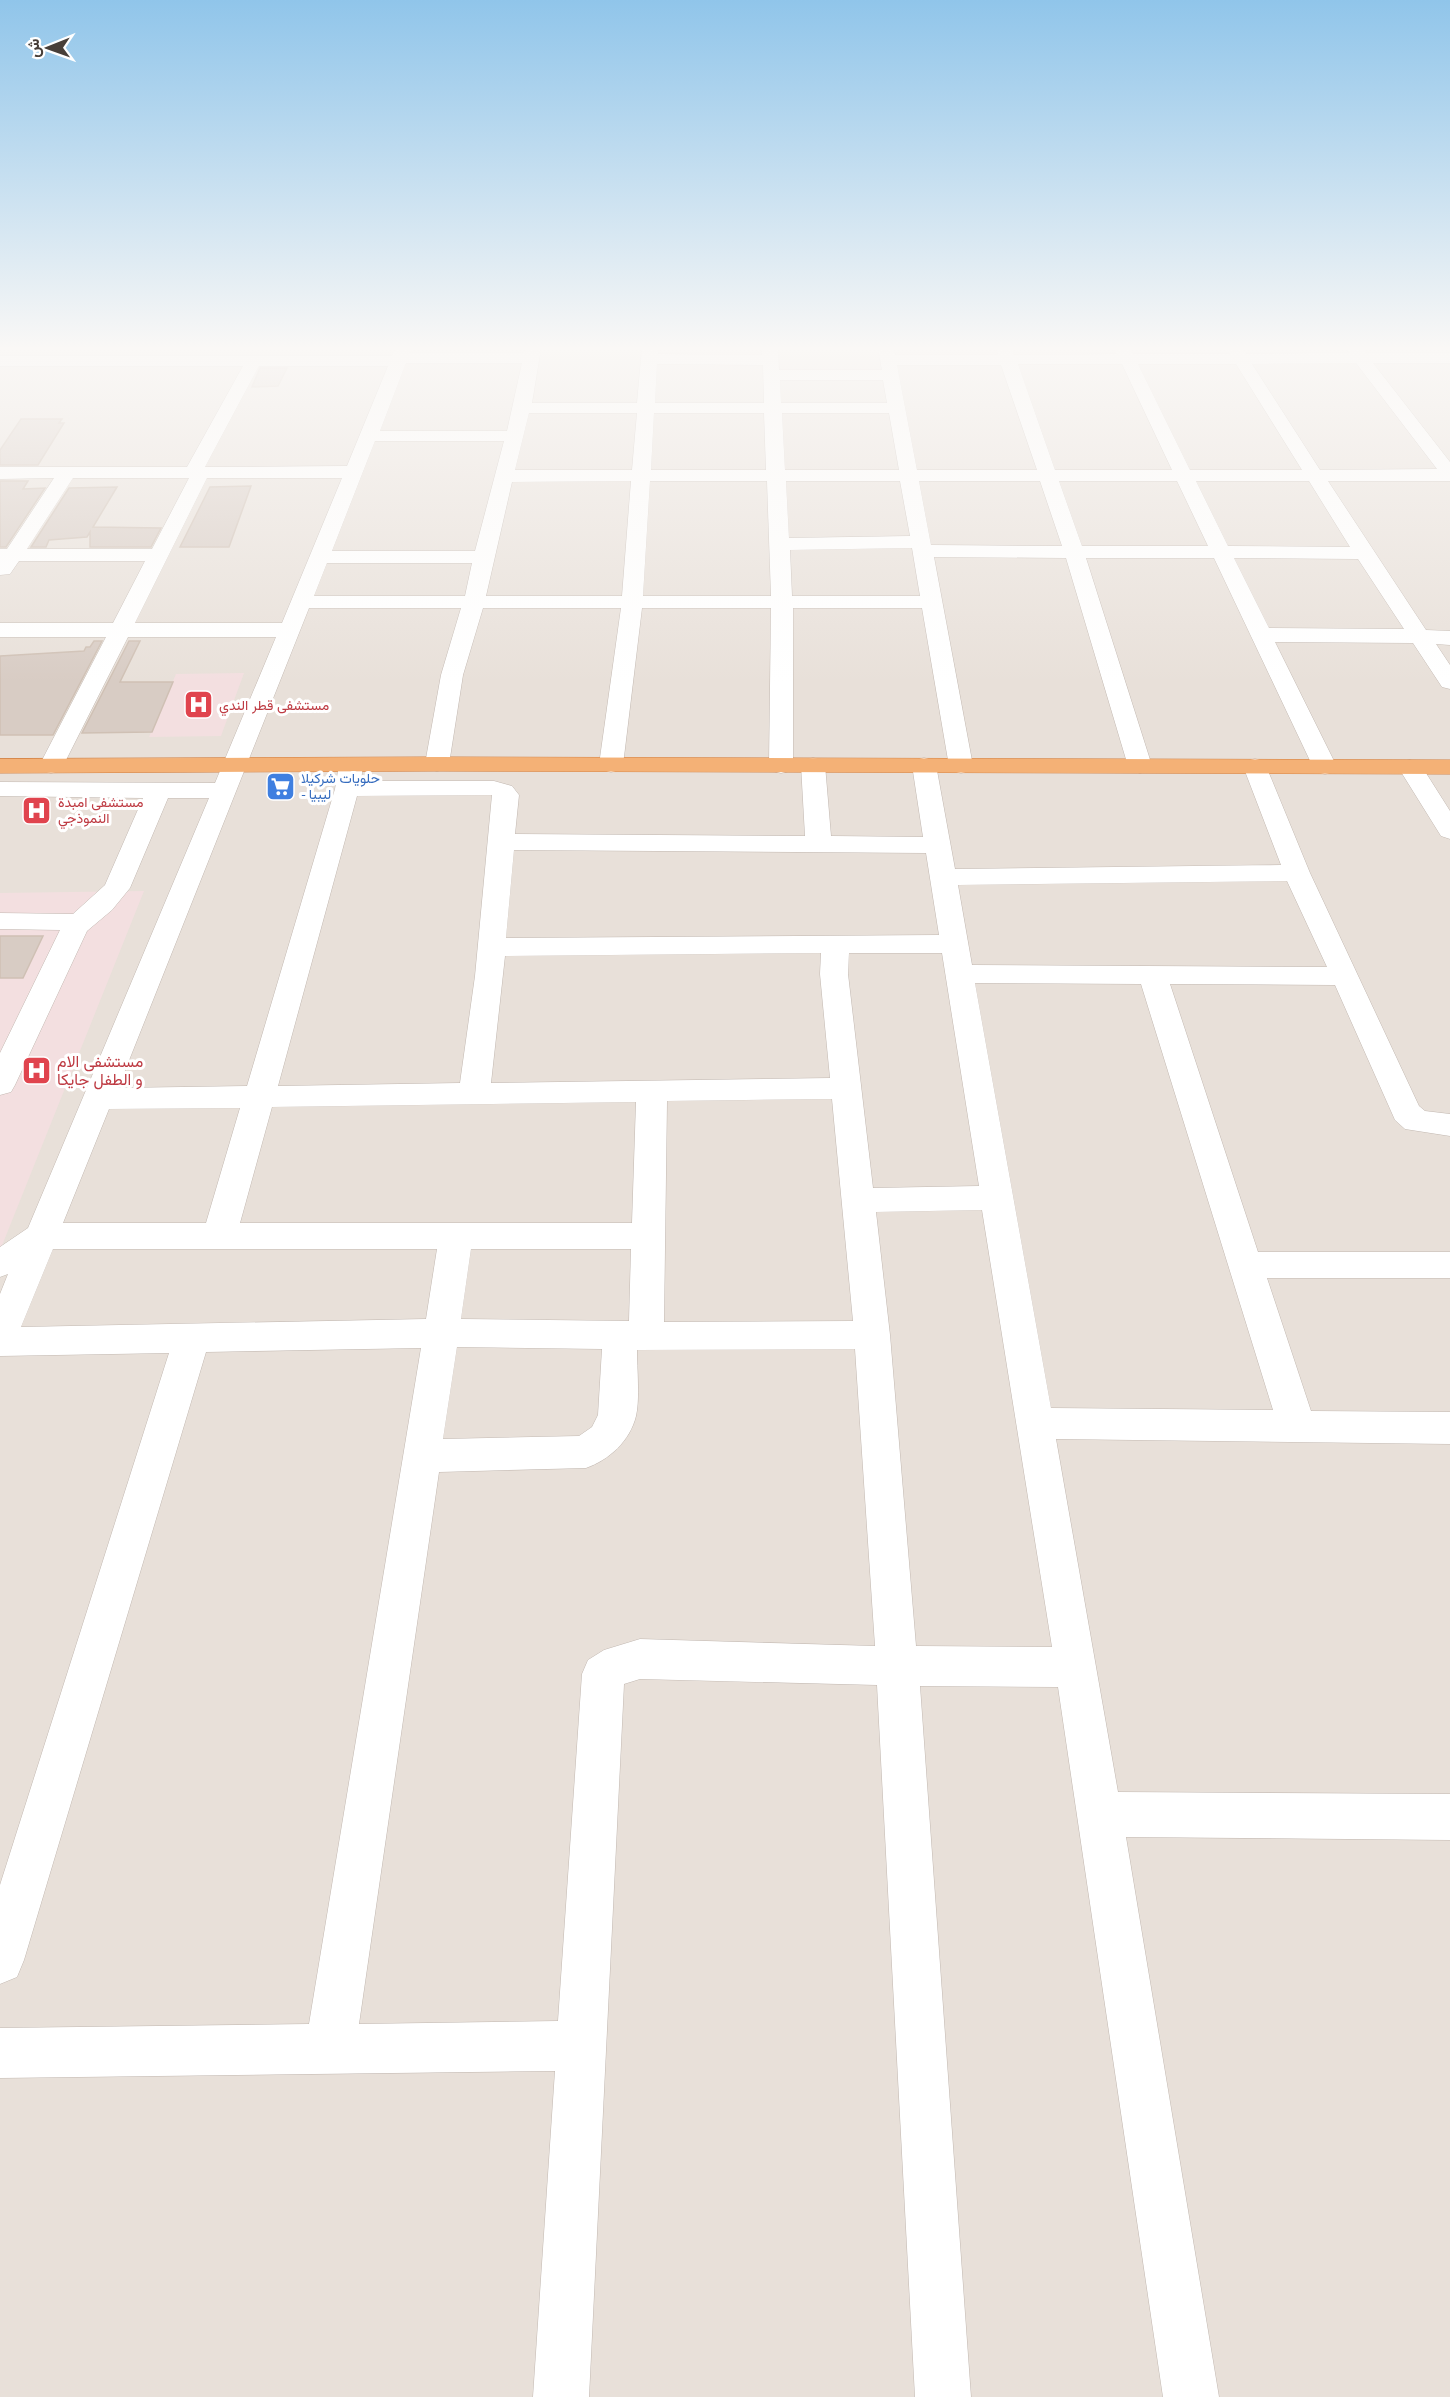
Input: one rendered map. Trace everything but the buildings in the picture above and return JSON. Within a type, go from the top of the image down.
[{"type":"highway","points":[[0,766],[51,766],[229,778],[349,777],[437,764],[1450,767]]},
{"type":"street","points":[[51,766],[204,460]]},
{"type":"street","points":[[0,1336],[358,460]]},
{"type":"street","points":[[437,764],[452,675],[474,602],[508,460]]},
{"type":"street","points":[[610,765],[632,602],[643,460]]},
{"type":"street","points":[[775,460],[782,602],[781,766]]},
{"type":"street","points":[[906,460],[930,602],[942,765],[940,861],[1076,1667],[1191,2397]]},
{"type":"street","points":[[1042,460],[1074,551],[1140,766]]},
{"type":"street","points":[[1177,460],[1324,767]]},
{"type":"street","points":[[1306,460],[1364,553],[1450,682]]},
{"type":"street","points":[[1438,460],[1450,475]]},
{"type":"street","points":[[0,473],[353,472]]},
{"type":"street","points":[[0,574],[6,556],[67,473]]},
{"type":"street","points":[[504,476],[1450,475]]},
{"type":"street","points":[[779,544],[1074,551],[1364,553]]},
{"type":"street","points":[[6,556],[158,555]]},
{"type":"street","points":[[319,557],[483,557]]},
{"type":"street","points":[[301,603],[930,602]]},
{"type":"street","points":[[0,630],[290,630]]},
{"type":"street","points":[[1261,635],[1450,638]]},
{"type":"street","points":[[813,765],[819,845]]},
{"type":"street","points":[[1255,766],[1298,873],[1406,1112],[1416,1121],[1450,1125]]},
{"type":"street","points":[[1410,767],[1450,831]]},
{"type":"street","points":[[220,1234],[349,777],[494,788],[503,791],[506,795],[489,976],[474,1094]]},
{"type":"street","points":[[0,789],[159,790],[229,778]]},
{"type":"street","points":[[0,1085],[75,927],[117,888],[159,790]]},
{"type":"street","points":[[502,842],[819,845],[940,861],[1298,873]]},
{"type":"street","points":[[2,924],[70,922],[75,927]]},
{"type":"street","points":[[490,947],[836,944],[956,959],[1153,976],[1345,976]]},
{"type":"street","points":[[836,944],[834,974],[872,1335],[897,1666],[944,2397]]},
{"type":"street","points":[[1153,976],[1297,1426]]},
{"type":"street","points":[[97,1099],[846,1088]]},
{"type":"street","points":[[423,1456],[586,1452],[605,1438],[617,1416],[649,1236],[652,1091]]},
{"type":"street","points":[[858,1200],[997,1198]]},
{"type":"street","points":[[0,1264],[41,1236],[220,1234],[456,1237],[649,1236]]},
{"type":"street","points":[[330,2049],[456,1237]]},
{"type":"street","points":[[1246,1265],[1450,1265]]},
{"type":"street","points":[[0,1342],[442,1333],[633,1336],[872,1335]]},
{"type":"street","points":[[0,1960],[192,1338]]},
{"type":"street","points":[[1036,1423],[1450,1428]]},
{"type":"street","points":[[561,2397],[603,1674],[619,1664],[640,1659],[897,1666],[1076,1667]]},
{"type":"street","points":[[1100,1814],[1450,1817]]},
{"type":"street","points":[[0,2053],[582,2046]]},
{"type":"shaded area","points":[[0,460],[1450,460],[1450,2397],[0,2397]]},
{"type":"shaded area","name":"مستشفى قطر الندي","points":[[244,673],[221,736],[149,737],[176,674]]},
{"type":"shaded area","name":"مستشفى الام و الطفل جايكا","points":[[144,891],[1,1248],[0,1248],[0,893]]},
{"type":"place","name":"مستشفى قطر الندي","points":[[198,705]]},
{"type":"place","name":"حلويات شركيلا - ليبيا","points":[[280,786]]},
{"type":"place","name":"مستشفى امبدة النموذجي","points":[[37,810]]},
{"type":"place","name":"مستشفى الام و الطفل جايكا","points":[[36,1070]]}]
